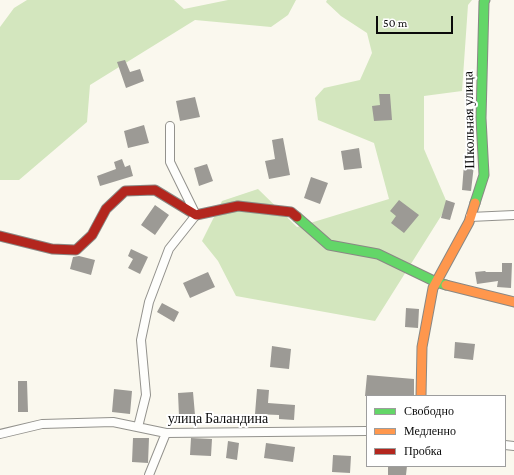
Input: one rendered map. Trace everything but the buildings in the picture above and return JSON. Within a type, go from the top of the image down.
[{"type":"street","name":"Школьная улица","points":[[421,395],[422,346],[433,288],[469,222],[484,175],[481,118],[485,0]]},
{"type":"street","points":[[170,126],[170,162],[196,216]]},
{"type":"street","points":[[0,236],[52,249],[76,250],[92,235],[106,209],[125,191],[155,190],[196,216]]},
{"type":"street","points":[[138,428],[146,395],[141,340],[149,302],[169,249],[196,216],[238,206],[291,212],[329,245],[378,254],[436,282],[514,302]]},
{"type":"street","points":[[470,217],[514,215]]},
{"type":"street","name":"улица Баландина","points":[[0,434],[42,424],[113,422],[166,433],[366,431]]},
{"type":"street","points":[[149,475],[166,433]]},
{"type":"green space","points":[[27,0],[174,0],[184,9],[228,0],[296,0],[288,15],[271,27],[195,20],[90,85],[87,122],[19,180],[0,180],[0,27],[14,8]]},
{"type":"green space","points":[[327,0],[472,0],[468,5],[462,91],[424,96],[424,149],[448,205],[375,321],[236,296],[218,261],[202,241],[222,201],[258,189],[297,227],[389,199],[374,143],[318,120],[315,98],[324,88],[360,80],[372,53],[367,33],[341,16],[326,2]]},
{"type":"traffic: fast","points":[[475,203],[484,175],[481,118],[485,0]]},
{"type":"traffic: fast","points":[[297,217],[329,245],[378,254],[436,282],[446,285]]},
{"type":"traffic: slow","points":[[421,395],[422,347],[433,288],[469,222],[475,203]]},
{"type":"traffic: slow","points":[[446,285],[514,302]]},
{"type":"traffic: jam","points":[[0,236],[52,249],[76,250],[92,235],[106,209],[125,191],[155,190],[196,215],[238,206],[291,212],[297,217]]}]
